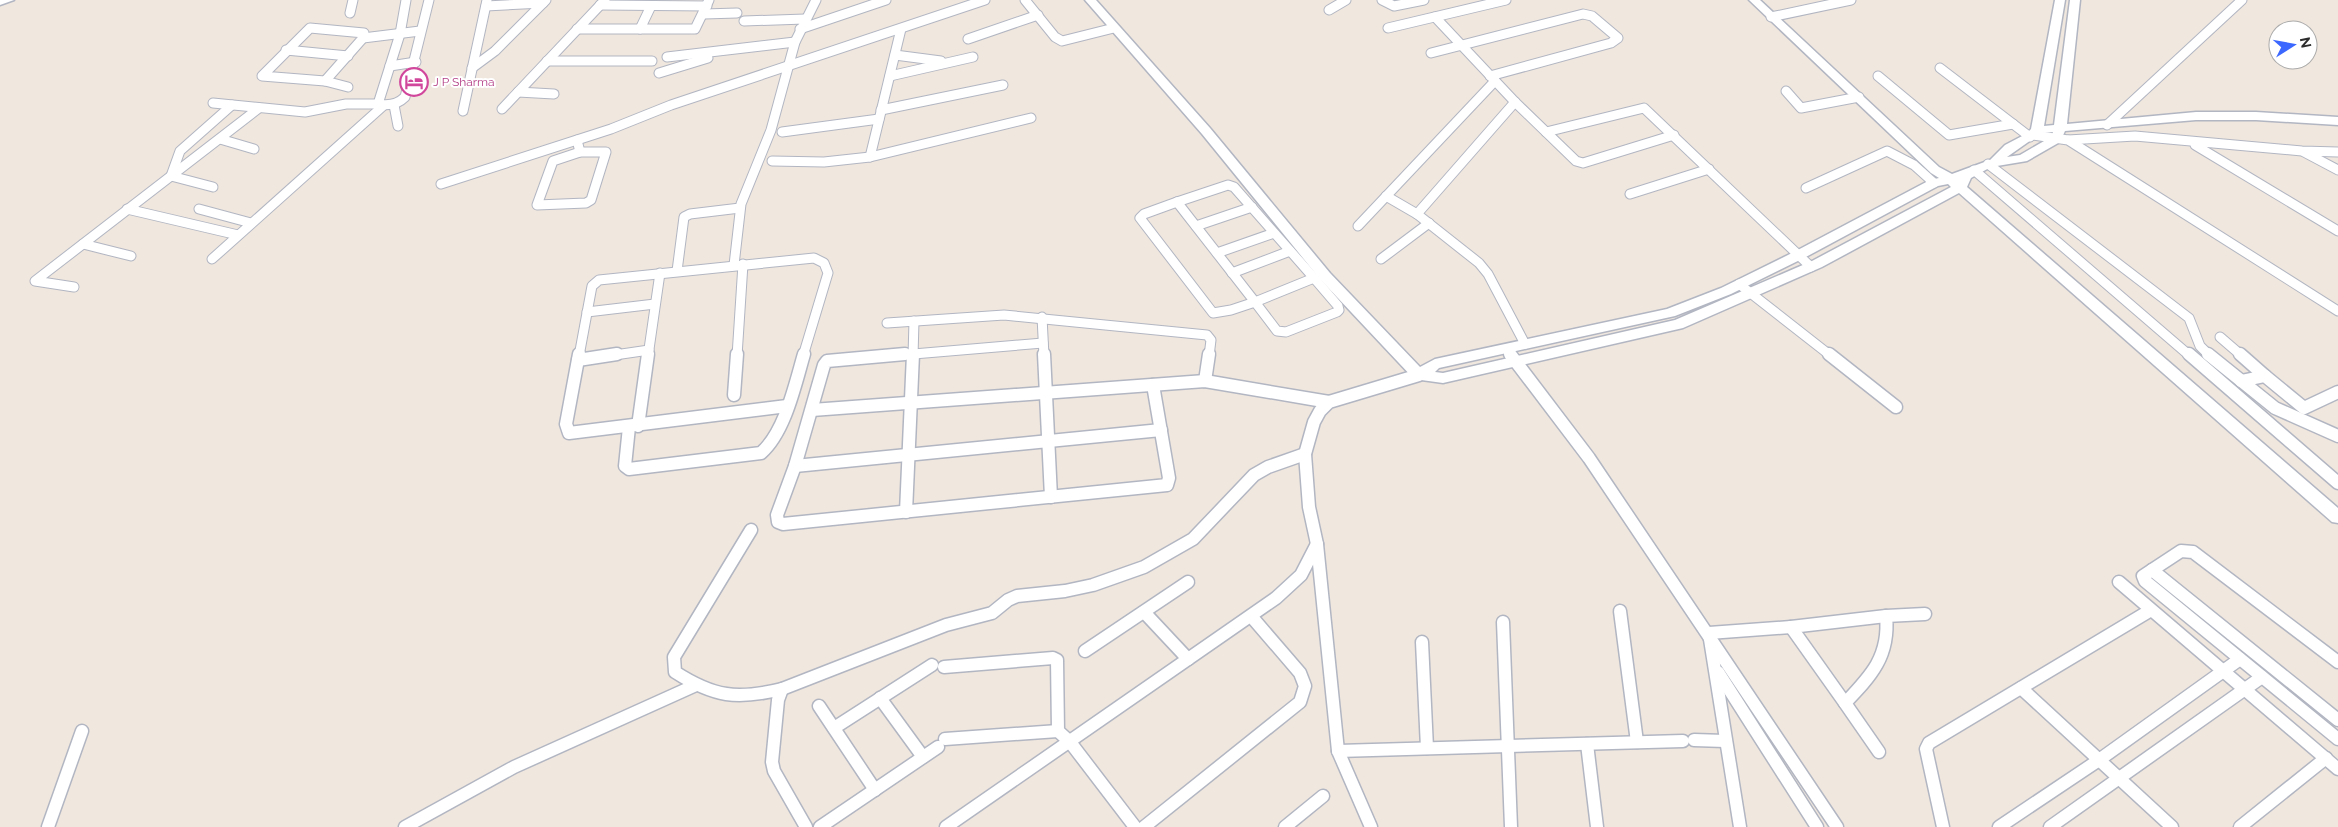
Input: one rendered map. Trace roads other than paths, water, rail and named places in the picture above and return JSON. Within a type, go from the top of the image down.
[{"type":"street","points":[[0,2],[9,0]]},
{"type":"street","points":[[350,12],[353,0]]},
{"type":"street","points":[[398,126],[385,105],[390,66],[400,34],[406,0]]},
{"type":"street","points":[[212,259],[250,223],[385,105],[405,97],[416,62],[420,31],[429,0]]},
{"type":"street","points":[[734,395],[740,208],[771,130],[795,42],[816,0]]},
{"type":"street","points":[[851,12],[856,0]]},
{"type":"street","points":[[800,29],[886,0]]},
{"type":"street","points":[[441,184],[577,140],[788,66],[986,0]]},
{"type":"street","points":[[1025,0],[1055,37],[1062,41],[1114,28]]},
{"type":"street","points":[[1090,0],[1206,131],[1314,278],[1338,306],[1339,310],[1281,332],[1278,331],[1178,202]]},
{"type":"street","points":[[1329,10],[1346,0]]},
{"type":"street","points":[[1382,0],[1394,6],[1424,0]]},
{"type":"street","points":[[1388,28],[1506,0]]},
{"type":"street","points":[[1754,0],[1776,16],[1859,97],[1948,179],[2338,530]]},
{"type":"street","points":[[1776,16],[1808,11],[1851,0]]},
{"type":"street","points":[[1991,163],[2009,148],[2033,134],[2060,0]]},
{"type":"street","points":[[2061,136],[2075,0]]},
{"type":"street","points":[[2107,125],[2242,0]]},
{"type":"street","points":[[463,111],[487,3],[544,2]]},
{"type":"street","points":[[472,68],[494,51],[544,2]]},
{"type":"street","points":[[502,109],[602,3],[651,6],[706,6],[737,13]]},
{"type":"street","points":[[640,29],[651,6]]},
{"type":"street","points":[[577,29],[695,29],[706,6]]},
{"type":"street","points":[[1358,226],[1493,78],[1616,42],[1618,38],[1592,16],[1583,14],[1431,53]]},
{"type":"street","points":[[968,39],[1038,15]]},
{"type":"street","points":[[1435,17],[1515,102],[1576,161],[1583,163],[1674,135]]},
{"type":"street","points":[[744,21],[805,19]]},
{"type":"street","points":[[325,82],[363,38],[364,33],[314,27],[307,30],[262,76],[325,82],[348,87]]},
{"type":"street","points":[[870,157],[901,29]]},
{"type":"street","points":[[363,38],[420,31]]},
{"type":"street","points":[[667,57],[795,42]]},
{"type":"street","points":[[286,50],[348,56]]},
{"type":"street","points":[[659,73],[731,51]]},
{"type":"street","points":[[895,55],[950,62]]},
{"type":"street","points":[[890,76],[973,57]]},
{"type":"street","points":[[548,61],[652,61]]},
{"type":"street","points":[[390,66],[416,62]]},
{"type":"street","points":[[1940,68],[2013,124],[2033,134],[2134,136],[2302,151],[2338,152]]},
{"type":"street","points":[[1878,76],[1949,135],[2013,124]]},
{"type":"street","points":[[782,132],[880,115],[1003,85]]},
{"type":"street","points":[[1786,91],[1801,108],[1859,97]]},
{"type":"street","points":[[518,92],[554,94]]},
{"type":"street","points":[[1417,214],[1515,102]]},
{"type":"street","points":[[213,103],[305,112],[346,104],[385,105]]},
{"type":"street","points":[[171,176],[180,151],[232,105]]},
{"type":"street","points":[[1546,132],[1641,107],[1648,109],[1811,267]]},
{"type":"street","points":[[74,288],[34,281],[259,108]]},
{"type":"street","points":[[1371,827],[1338,751],[1317,544],[1309,507],[1305,454],[1314,422],[1320,411],[1329,402],[1419,375],[1435,364],[1670,313],[1739,284],[1948,179],[1991,163],[2023,158],[2061,136],[2107,125],[2196,116],[2256,116],[2338,121]]},
{"type":"street","points":[[772,161],[824,162],[870,157],[1031,118]]},
{"type":"street","points":[[2061,136],[2338,312]]},
{"type":"street","points":[[220,139],[254,149]]},
{"type":"street","points":[[577,140],[580,152]]},
{"type":"street","points":[[2191,142],[2338,231]]},
{"type":"street","points":[[602,151],[606,154],[590,201],[537,204],[553,161],[580,152],[602,151]]},
{"type":"street","points":[[1806,188],[1887,151],[1948,179],[2219,381],[2338,483]]},
{"type":"street","points":[[2302,151],[2338,170]]},
{"type":"street","points":[[1991,163],[2189,318],[2197,330],[2198,342],[2203,350],[2238,378],[2285,414],[2338,436]]},
{"type":"street","points":[[1630,194],[1709,169]]},
{"type":"street","points":[[171,176],[213,187]]},
{"type":"street","points":[[1314,278],[1220,314],[1209,311],[1141,221],[1141,216],[1230,185],[1274,232],[1325,276],[1419,375],[1442,378],[1515,363],[1678,324],[1752,294],[1811,267],[1948,179]]},
{"type":"street","points":[[1386,196],[1417,214],[1479,263],[1488,274],[1525,344]]},
{"type":"street","points":[[1196,226],[1252,207]]},
{"type":"street","points":[[677,271],[684,216],[740,208]]},
{"type":"street","points":[[200,209],[250,223]]},
{"type":"street","points":[[127,210],[238,235]]},
{"type":"street","points":[[1381,259],[1429,223]]},
{"type":"street","points":[[1217,253],[1274,232]]},
{"type":"street","points":[[83,244],[131,256]]},
{"type":"street","points":[[1232,272],[1289,244]]},
{"type":"street","points":[[660,273],[649,350],[634,427],[625,466],[629,469],[747,456],[766,449],[787,406],[828,273],[827,267],[821,260],[807,257],[660,273],[595,282],[592,286],[566,424],[569,433],[634,427],[787,406]]},
{"type":"street","points":[[1739,284],[1896,407]]},
{"type":"street","points":[[2082,300],[2338,517]]},
{"type":"street","points":[[587,312],[655,304]]},
{"type":"street","points":[[887,323],[1004,314],[1207,336],[1211,340],[1205,380]]},
{"type":"street","points":[[1042,318],[1051,498]]},
{"type":"street","points":[[906,512],[911,354],[914,321]]},
{"type":"street","points":[[2220,337],[2304,408],[2338,392]]},
{"type":"street","points":[[1043,343],[827,361],[824,364],[795,466],[777,515],[778,522],[783,524],[1167,485],[1169,478],[1153,384]]},
{"type":"street","points":[[1507,349],[1515,363],[1573,435],[1709,633],[1837,827]]},
{"type":"street","points":[[578,360],[649,350]]},
{"type":"street","points":[[2219,381],[2265,376]]},
{"type":"street","points":[[812,410],[1205,380],[1329,402]]},
{"type":"street","points":[[795,466],[1161,430]]},
{"type":"street","points":[[751,530],[674,657],[672,664],[675,672],[700,687],[723,696],[745,698],[782,690],[898,642],[946,625],[992,613],[1008,600],[1017,596],[1065,591],[1093,585],[1144,567],[1193,539],[1254,475],[1268,467],[1305,454]]},
{"type":"street","points":[[956,824],[1290,587],[1301,575],[1317,544]]},
{"type":"street","points":[[2338,662],[2193,552],[2182,551],[2143,576],[2145,581],[2338,739]]},
{"type":"street","points":[[2152,570],[2338,720]]},
{"type":"street","points":[[1085,651],[1188,582]]},
{"type":"street","points":[[2119,582],[2338,768]]},
{"type":"street","points":[[1943,827],[1926,749],[1929,743],[2151,610]]},
{"type":"street","points":[[1620,611],[1637,742]]},
{"type":"street","points":[[1144,612],[1188,659]]},
{"type":"street","points":[[1709,633],[1925,614]]},
{"type":"street","points":[[1144,827],[1300,702],[1305,686],[1300,673],[1250,616]]},
{"type":"street","points":[[1845,703],[1867,681],[1884,653],[1889,631],[1886,616]]},
{"type":"street","points":[[1503,622],[1511,827]]},
{"type":"street","points":[[1791,627],[1879,752]]},
{"type":"street","points":[[1709,633],[1716,670],[1725,741],[1741,823]]},
{"type":"street","points":[[1422,642],[1427,748]]},
{"type":"street","points":[[834,728],[880,698],[938,666],[1054,658],[1057,660],[1058,731],[1070,742],[1135,827]]},
{"type":"street","points":[[1998,827],[2099,760],[2240,659]]},
{"type":"street","points":[[1716,670],[1817,827]]},
{"type":"street","points":[[2050,827],[2120,780],[2262,678]]},
{"type":"street","points":[[405,827],[514,767],[700,687]]},
{"type":"street","points":[[2022,688],[2172,827]]},
{"type":"street","points":[[782,690],[778,700],[772,762],[774,771],[806,827]]},
{"type":"street","points":[[880,698],[923,757]]},
{"type":"street","points":[[820,706],[875,790]]},
{"type":"street","points":[[48,827],[82,731]]},
{"type":"street","points":[[820,827],[941,743],[1058,731]]},
{"type":"street","points":[[1338,751],[1688,740],[1725,741]]},
{"type":"street","points":[[1587,744],[1598,827]]},
{"type":"street","points":[[2240,827],[2326,758]]},
{"type":"street","points":[[1285,827],[1323,796]]},
{"type":"place","name":"J P Sharma","points":[[414,82]]}]
